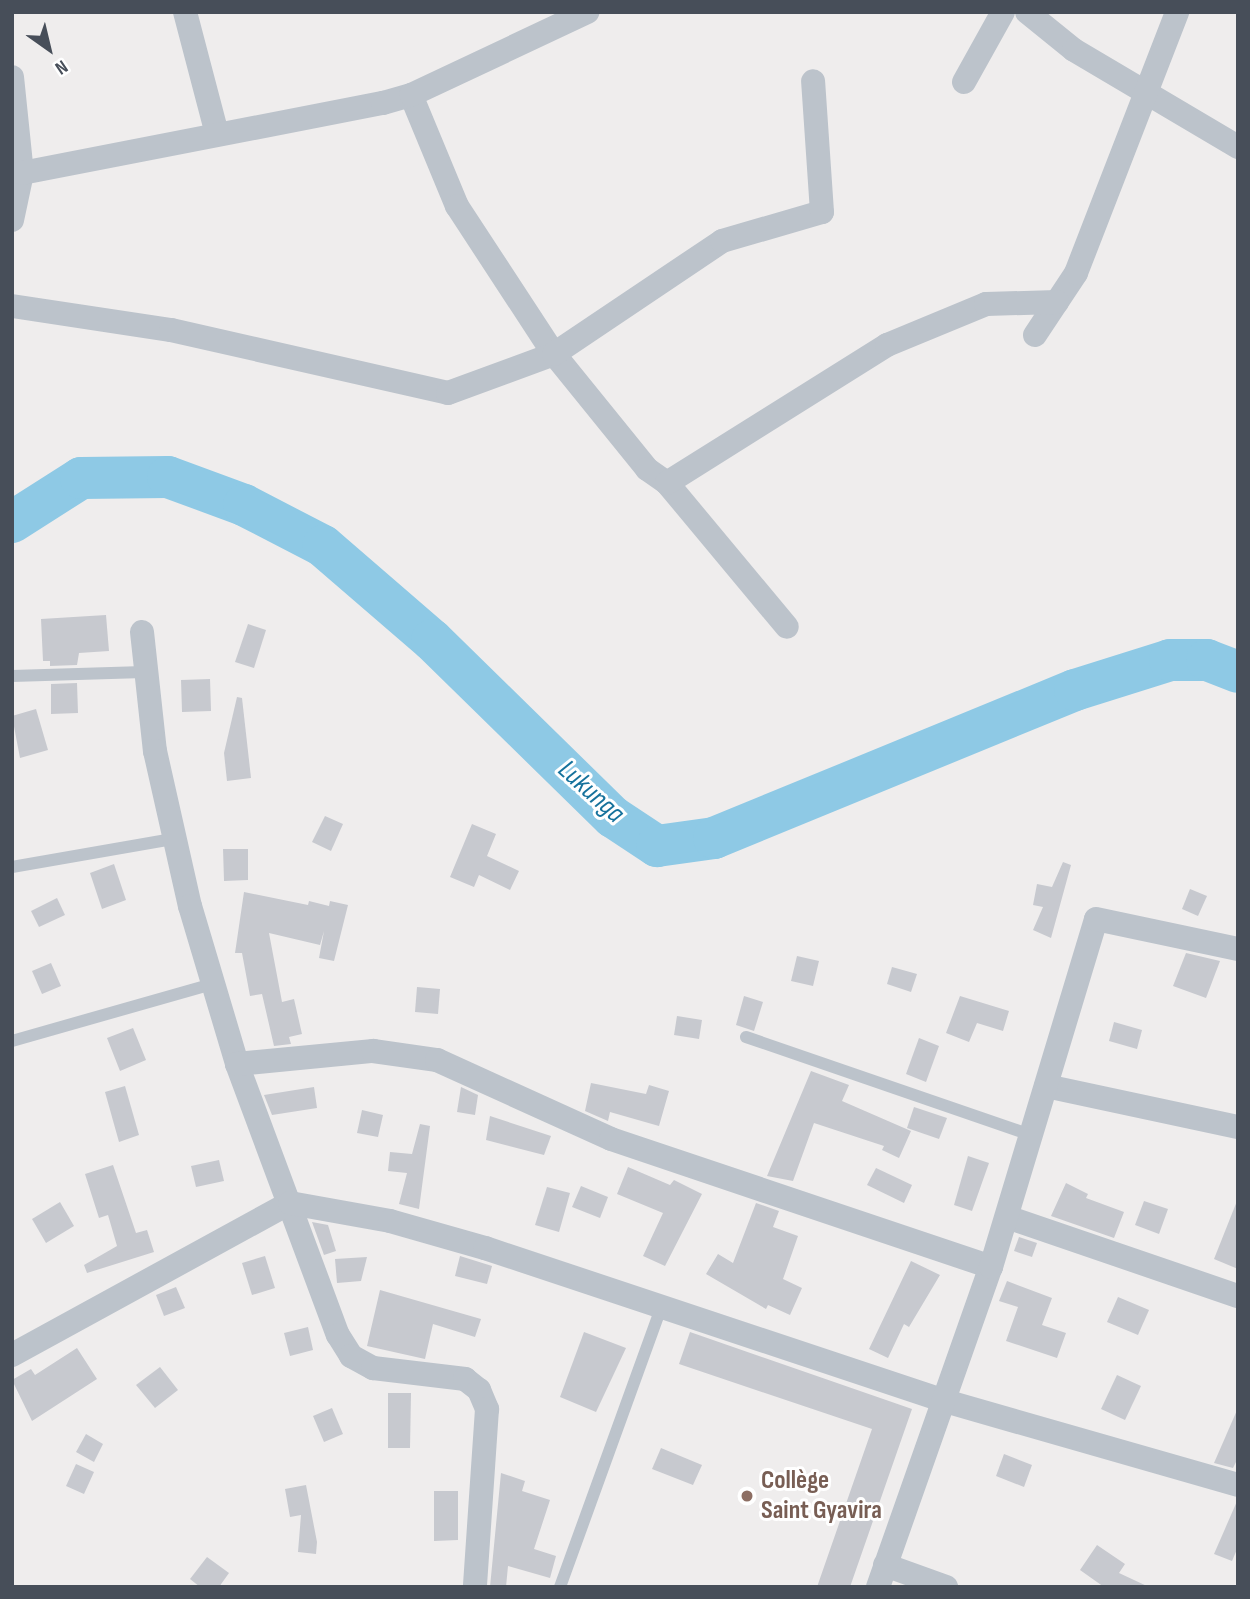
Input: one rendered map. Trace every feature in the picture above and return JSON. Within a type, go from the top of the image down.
[{"type":"street","points":[[185,12],[218,134]]},
{"type":"street","points":[[22,173],[411,95],[587,12]]},
{"type":"street","points":[[964,82],[1003,12]]},
{"type":"street","points":[[1027,12],[1074,50],[1238,147]]},
{"type":"street","points":[[1035,335],[1076,273],[1177,12]]},
{"type":"street","points":[[12,77],[15,140],[22,173],[12,220]]},
{"type":"street","points":[[12,306],[171,330],[448,393],[554,354],[722,241],[822,212],[813,81]]},
{"type":"street","points":[[411,95],[457,205],[554,354],[647,469],[667,483],[787,628]]},
{"type":"street","points":[[667,483],[887,345],[986,304],[1057,302]]},
{"type":"street","points":[[142,632],[144,672],[173,839],[237,1064],[338,1335],[351,1356],[373,1368],[465,1379],[479,1390],[487,1409],[475,1587]]},
{"type":"street","points":[[946,1587],[881,1576],[991,1267],[1096,919],[1238,949]]},
{"type":"street","points":[[237,1064],[373,1051],[436,1060],[611,1139],[991,1267]]},
{"type":"street","points":[[1046,1086],[1238,1127]]},
{"type":"street","points":[[12,1355],[290,1203],[402,1224],[945,1401],[1238,1486]]},
{"type":"street","points":[[1007,1217],[1238,1296]]},
{"type":"lane","points":[[12,676],[144,672]]},
{"type":"lane","points":[[12,867],[173,839]]},
{"type":"lane","points":[[12,1041],[216,983]]},
{"type":"lane","points":[[746,1037],[1031,1135]]},
{"type":"lane","points":[[559,1587],[661,1308]]},
{"type":"building","points":[[106,615],[109,651],[79,653],[77,665],[50,666],[50,661],[43,661],[41,619]]},
{"type":"building","points":[[248,624],[266,630],[254,668],[235,662]]},
{"type":"building","points":[[210,679],[211,711],[182,712],[181,680]]},
{"type":"building","points":[[77,683],[78,713],[51,714],[51,684]]},
{"type":"building","points":[[237,697],[242,698],[251,778],[227,781],[224,753]]},
{"type":"building","points":[[36,709],[48,750],[20,758],[12,716]]},
{"type":"building","points":[[325,816],[343,824],[331,851],[312,842]]},
{"type":"building","points":[[472,824],[496,834],[487,856],[519,871],[510,890],[479,875],[474,887],[450,877]]},
{"type":"building","points":[[223,849],[248,849],[248,880],[224,881]]},
{"type":"building","points":[[1063,862],[1071,865],[1051,938],[1033,930],[1043,907],[1033,905],[1037,884],[1052,887]]},
{"type":"building","points":[[114,864],[126,900],[102,909],[90,873]]},
{"type":"building","points":[[1190,889],[1207,896],[1198,916],[1182,909]]},
{"type":"building","points":[[244,892],[308,905],[309,901],[329,906],[330,901],[348,905],[334,961],[319,958],[324,931],[320,945],[269,933],[282,1002],[294,999],[302,1034],[289,1037],[291,1044],[274,1046],[262,994],[250,996],[242,953],[235,953]]},
{"type":"building","points":[[57,898],[65,915],[39,927],[31,911]]},
{"type":"building","points":[[1186,953],[1220,961],[1206,998],[1173,986]]},
{"type":"building","points":[[797,956],[819,961],[813,986],[791,981]]},
{"type":"building","points":[[51,963],[61,986],[42,994],[32,971]]},
{"type":"building","points":[[892,967],[917,974],[911,992],[887,984]]},
{"type":"building","points":[[417,987],[440,989],[438,1014],[415,1012]]},
{"type":"building","points":[[744,996],[763,1002],[754,1031],[736,1025]]},
{"type":"building","points":[[960,996],[1009,1011],[1003,1031],[977,1023],[969,1042],[946,1033]]},
{"type":"building","points":[[677,1016],[702,1020],[699,1039],[674,1035]]},
{"type":"building","points":[[1114,1022],[1142,1030],[1137,1049],[1109,1041]]},
{"type":"building","points":[[133,1028],[146,1060],[120,1071],[107,1038]]},
{"type":"building","points":[[919,1038],[939,1046],[926,1082],[906,1074]]},
{"type":"building","points":[[811,1071],[849,1085],[842,1101],[911,1131],[899,1158],[882,1150],[884,1146],[814,1123],[793,1181],[767,1176]]},
{"type":"building","points":[[591,1083],[646,1094],[649,1085],[669,1091],[659,1126],[610,1112],[608,1121],[585,1111]]},
{"type":"building","points":[[125,1086],[139,1135],[119,1142],[105,1092]]},
{"type":"building","points":[[314,1087],[317,1108],[272,1115],[264,1095]]},
{"type":"building","points":[[461,1087],[478,1095],[475,1115],[457,1112]]},
{"type":"building","points":[[914,1107],[947,1118],[939,1139],[907,1128]]},
{"type":"building","points":[[362,1110],[383,1115],[378,1137],[357,1133]]},
{"type":"building","points":[[490,1116],[551,1136],[544,1155],[486,1140]]},
{"type":"building","points":[[420,1124],[430,1126],[419,1209],[399,1204],[407,1173],[388,1171],[390,1152],[412,1154]]},
{"type":"building","points":[[968,1156],[989,1163],[972,1211],[954,1205]]},
{"type":"building","points":[[219,1160],[224,1181],[196,1187],[191,1166]]},
{"type":"building","points":[[113,1165],[136,1233],[147,1230],[154,1252],[87,1273],[84,1265],[117,1246],[108,1215],[99,1218],[85,1174]]},
{"type":"building","points":[[628,1167],[670,1185],[674,1180],[702,1194],[665,1266],[643,1256],[663,1213],[617,1194]]},
{"type":"building","points":[[876,1168],[912,1185],[904,1203],[867,1185]]},
{"type":"building","points":[[1066,1183],[1088,1194],[1086,1198],[1124,1212],[1114,1238],[1051,1216]]},
{"type":"building","points":[[581,1186],[608,1197],[600,1218],[572,1207]]},
{"type":"building","points":[[547,1187],[570,1193],[559,1232],[535,1225]]},
{"type":"building","points":[[1144,1201],[1168,1209],[1159,1234],[1135,1225]]},
{"type":"building","points":[[1238,1201],[1238,1269],[1214,1259]]},
{"type":"building","points":[[60,1202],[74,1226],[46,1243],[32,1219]]},
{"type":"building","points":[[756,1203],[779,1211],[773,1227],[798,1236],[783,1279],[802,1288],[790,1315],[768,1305],[766,1309],[706,1274],[718,1254],[733,1263]]},
{"type":"building","points":[[312,1222],[328,1225],[336,1251],[324,1255]]},
{"type":"building","points":[[1019,1237],[1037,1243],[1032,1257],[1014,1251]]},
{"type":"building","points":[[265,1256],[275,1288],[252,1295],[242,1263]]},
{"type":"building","points":[[460,1256],[492,1266],[487,1284],[455,1276]]},
{"type":"building","points":[[367,1257],[361,1281],[337,1283],[335,1259]]},
{"type":"building","points":[[911,1261],[940,1275],[909,1327],[904,1324],[888,1358],[869,1349]]},
{"type":"building","points":[[1007,1281],[1052,1298],[1042,1325],[1066,1333],[1057,1358],[1006,1341],[1018,1307],[999,1301]]},
{"type":"building","points":[[176,1287],[185,1308],[164,1316],[156,1295]]},
{"type":"building","points":[[380,1290],[481,1319],[475,1337],[433,1324],[425,1359],[367,1346]]},
{"type":"building","points":[[1118,1297],[1149,1310],[1138,1335],[1107,1322]]},
{"type":"building","points":[[308,1327],[313,1350],[290,1356],[284,1333]]},
{"type":"building","points":[[584,1332],[626,1348],[596,1412],[560,1397]]},
{"type":"building","points":[[690,1332],[912,1409],[850,1587],[817,1587],[872,1429],[679,1364]]},
{"type":"building","points":[[77,1348],[97,1379],[32,1421],[12,1380],[31,1369],[35,1375]]},
{"type":"building","points":[[160,1367],[178,1390],[155,1408],[136,1385]]},
{"type":"building","points":[[1117,1375],[1141,1386],[1125,1420],[1101,1409]]},
{"type":"building","points":[[388,1393],[411,1393],[410,1448],[388,1448]]},
{"type":"building","points":[[332,1408],[343,1434],[324,1442],[313,1416]]},
{"type":"building","points":[[1238,1408],[1238,1458],[1233,1468],[1214,1463]]},
{"type":"building","points":[[86,1434],[103,1444],[94,1462],[76,1452]]},
{"type":"building","points":[[661,1448],[702,1465],[693,1485],[652,1469]]},
{"type":"building","points":[[1004,1454],[1032,1465],[1024,1487],[996,1476]]},
{"type":"building","points":[[76,1464],[94,1472],[84,1494],[66,1486]]},
{"type":"building","points":[[501,1473],[525,1481],[522,1491],[550,1500],[534,1549],[556,1556],[550,1578],[508,1566],[506,1587],[490,1587]]},
{"type":"building","points":[[306,1485],[317,1542],[316,1554],[298,1552],[301,1515],[290,1517],[285,1489]]},
{"type":"building","points":[[434,1491],[458,1491],[458,1540],[434,1541]]},
{"type":"building","points":[[1238,1499],[1238,1547],[1232,1561],[1214,1554]]},
{"type":"building","points":[[1097,1545],[1125,1564],[1119,1573],[1149,1587],[1104,1587],[1080,1570]]},
{"type":"building","points":[[207,1557],[229,1573],[219,1587],[200,1587],[190,1579]]},
{"type":"waterway","name":"Lukunga","points":[[12,522],[81,478],[168,477],[244,505],[323,546],[432,640],[613,817],[657,846],[714,838],[1075,690],[1170,660],[1207,660],[1238,672]]},
{"type":"place","name":"Collège Saint Gyavira","points":[[747,1496]]}]
